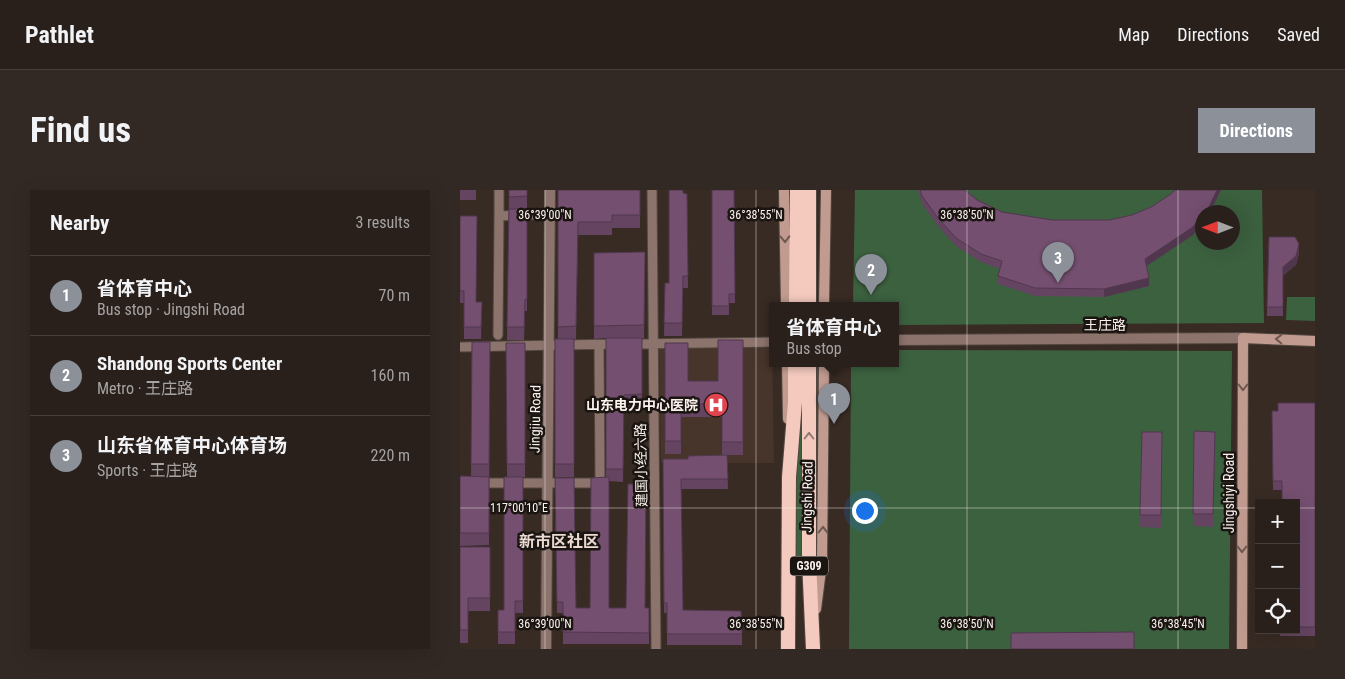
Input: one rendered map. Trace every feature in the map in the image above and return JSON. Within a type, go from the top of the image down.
[{"type":"highway","points":[[796,302],[797,190]]},
{"type":"highway","points":[[809,190],[809,302]]},
{"type":"highway","name":"Jingshi Road","points":[[788,649],[789,477],[795,402],[795,367]]},
{"type":"highway","name":"Jingshi Road","points":[[809,367],[809,502],[813,649]]},
{"type":"main road","points":[[784,190],[786,302]]},
{"type":"main road","points":[[824,302],[826,190]]},
{"type":"main road","name":"王庄路","points":[[1243,338],[1315,341]]},
{"type":"main road","name":"Jingshiyi Road","points":[[1242,649],[1243,338]]},
{"type":"main road","name":"Jingshi Road","points":[[787,367],[789,477]]},
{"type":"main road","name":"Jingshi Road","points":[[813,630],[822,562],[824,367]]},
{"type":"street","points":[[498,335],[499,190]]},
{"type":"street","name":"Jingjiu Road","points":[[546,649],[550,190]]},
{"type":"street","name":"建国小经六路","points":[[652,190],[656,649]]},
{"type":"street","points":[[499,216],[550,214]]},
{"type":"street","name":"王庄路","points":[[899,340],[1243,338]]},
{"type":"street","points":[[460,347],[769,342]]},
{"type":"street","points":[[460,482],[600,483],[599,345]]},
{"type":"shaded area","name":"山东电力中心医院","points":[[659,348],[769,348],[769,367],[772,367],[774,463],[661,463]]},
{"type":"green space","points":[[855,190],[1262,190],[1264,323],[899,325],[899,302],[853,302]]},
{"type":"green space","points":[[1287,297],[1315,297],[1315,321],[1286,320]]},
{"type":"green space","points":[[899,350],[1232,351],[1229,649],[849,649],[851,367],[899,367]]},
{"type":"green space","points":[[793,367],[818,367],[817,561],[794,561],[799,377]]},
{"type":"building","points":[[509,190],[527,190],[527,196],[509,197]]},
{"type":"building","points":[[558,190],[640,190],[640,215],[612,215],[612,222],[578,222],[576,326],[558,327]]},
{"type":"building","points":[[669,190],[683,190],[683,193],[687,194],[688,276],[683,276],[682,323],[664,323],[665,283],[669,283]]},
{"type":"building","points":[[712,190],[734,190],[735,294],[729,294],[729,306],[712,306]]},
{"type":"building","points":[[920,190],[965,190],[977,200],[1002,212],[1052,220],[1109,220],[1132,215],[1151,207],[1175,190],[1217,190],[1210,205],[1195,205],[1195,224],[1193,227],[1145,259],[1149,278],[1104,289],[1035,288],[998,276],[1002,261],[981,254],[956,238],[922,196]]},
{"type":"building","points":[[509,209],[527,209],[527,299],[525,299],[524,327],[507,327]]},
{"type":"building","points":[[460,216],[477,216],[476,302],[482,302],[481,327],[464,327],[464,291],[460,291]]},
{"type":"building","points":[[1269,237],[1295,237],[1299,244],[1296,256],[1283,267],[1283,307],[1267,307]]},
{"type":"building","points":[[645,252],[644,325],[594,326],[594,253]]},
{"type":"building","points":[[606,338],[642,338],[642,394],[624,395],[623,469],[606,469]]},
{"type":"building","points":[[555,339],[574,339],[574,464],[555,464]]},
{"type":"building","points":[[718,340],[743,340],[743,442],[722,442],[722,404],[681,404],[681,441],[665,441],[665,343],[688,343],[688,381],[718,381]]},
{"type":"building","points":[[472,342],[490,342],[489,464],[471,464]]},
{"type":"building","points":[[506,343],[525,343],[525,464],[507,464]]},
{"type":"building","points":[[1278,403],[1315,403],[1315,627],[1300,627],[1300,499],[1282,499],[1282,481],[1273,481],[1272,411],[1278,411]]},
{"type":"building","points":[[1194,431],[1215,432],[1213,514],[1193,514]]},
{"type":"building","points":[[1142,432],[1162,432],[1161,515],[1140,515]]},
{"type":"building","points":[[727,455],[728,479],[681,479],[683,610],[741,611],[742,634],[667,634],[667,603],[664,603],[663,459],[688,459],[688,456]]},
{"type":"building","points":[[460,476],[489,477],[489,533],[460,533]]},
{"type":"building","points":[[504,477],[523,477],[523,601],[515,601],[515,632],[498,632],[498,610],[504,610]]},
{"type":"building","points":[[609,477],[609,608],[626,608],[628,484],[646,484],[645,608],[649,608],[649,633],[563,632],[563,602],[557,602],[555,478],[574,478],[576,608],[590,608],[591,478]]},
{"type":"building","points":[[460,547],[490,547],[490,598],[468,598],[468,630],[460,630]]},
{"type":"building","points":[[1134,632],[1134,649],[1011,649],[1011,633]]},
{"type":"place","name":"山东省体育中心体育场","points":[[1058,283]]},
{"type":"place","name":"Shandong Sports Center","points":[[871,295]]},
{"type":"place","name":"山东电力中心医院","points":[[716,405]]},
{"type":"place","name":"省体育中心","points":[[834,424]]},
{"type":"district","name":"新市区社区","points":[[559,541]]}]
